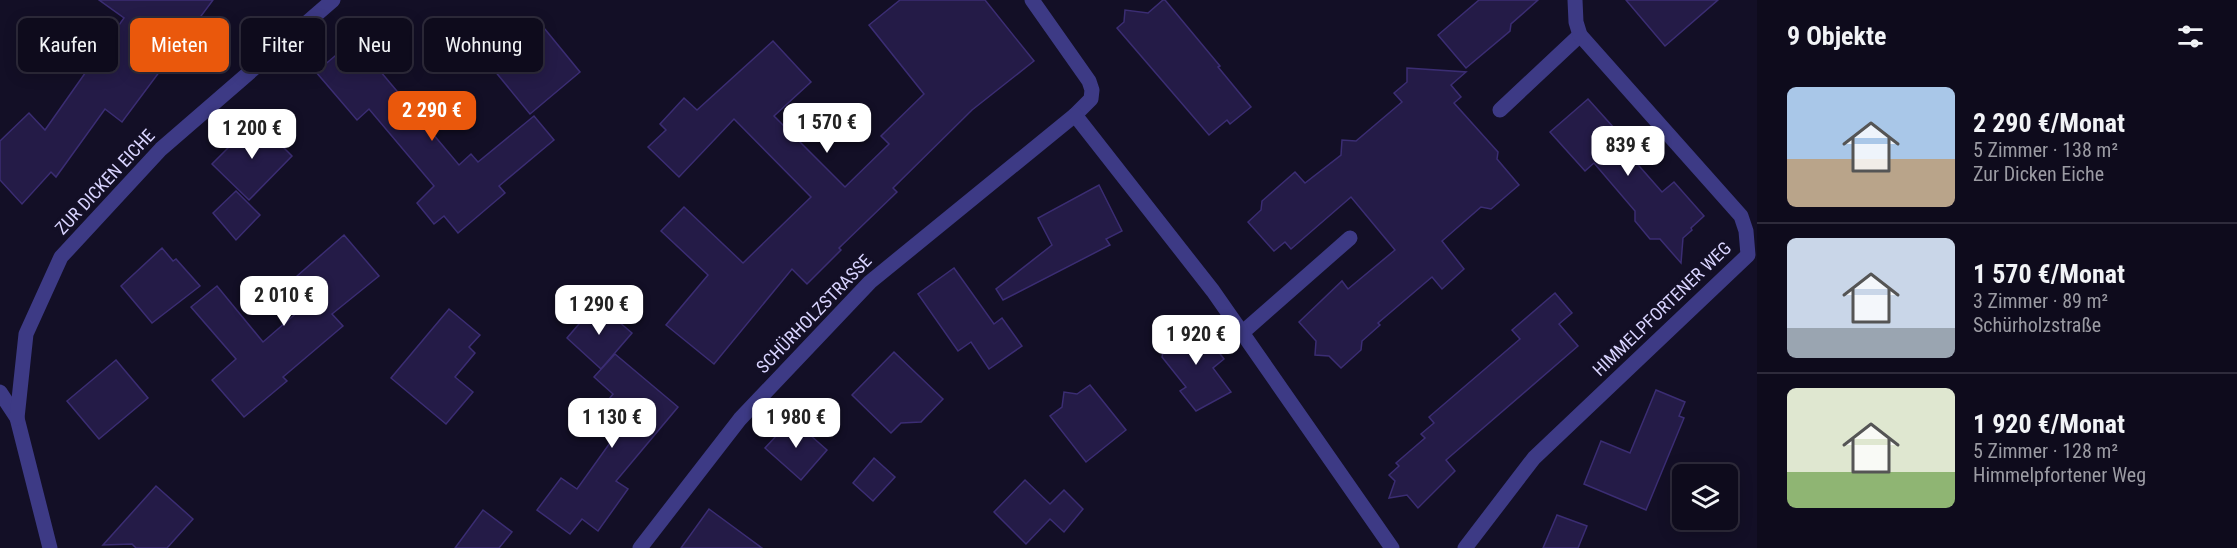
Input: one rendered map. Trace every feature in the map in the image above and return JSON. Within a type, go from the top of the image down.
[{"type":"street","name":"ZUR DICKEN EICHE","points":[[17,418],[26,334],[61,257],[161,148],[333,0]]},
{"type":"street","name":"SCHÜRHOLZSTRASSE","points":[[640,548],[740,419],[870,282],[1075,115],[1091,99],[1092,90],[1089,81],[1032,0]]},
{"type":"street","points":[[1500,110],[1580,35],[1576,22],[1575,0]]},
{"type":"street","name":"HIMMELPFORTENER WEG","points":[[1464,548],[1534,458],[1748,255],[1746,231],[1741,216],[1580,35]]},
{"type":"street","points":[[1075,115],[1214,291],[1392,548]]},
{"type":"street","points":[[1243,332],[1350,238]]},
{"type":"street","name":"ZUR DICKEN EICHE","points":[[0,392],[17,418],[50,548]]},
{"type":"building","points":[[99,0],[213,0],[200,18],[130,18],[130,72],[159,72],[122,122],[105,109],[56,177],[51,172],[22,204],[0,180],[0,141],[29,113],[45,130],[86,72],[118,72],[118,27],[124,18]]},
{"type":"building","points":[[900,0],[985,0],[1034,61],[972,110],[893,188],[897,192],[839,248],[841,250],[807,284],[792,269],[714,364],[666,325],[708,275],[661,231],[684,207],[743,263],[811,197],[734,119],[679,177],[648,147],[666,130],[660,124],[684,98],[697,110],[773,41],[811,82],[774,116],[845,187],[889,144],[881,136],[924,94],[869,25]]},
{"type":"building","points":[[1163,0],[1220,66],[1218,67],[1251,107],[1230,124],[1227,120],[1209,135],[1117,28],[1124,22],[1125,10],[1148,13]]},
{"type":"building","points":[[1479,0],[1538,0],[1511,24],[1510,31],[1466,68],[1438,35]]},
{"type":"building","points":[[1626,0],[1718,0],[1665,46]]},
{"type":"building","points":[[543,29],[580,72],[530,114],[496,72],[543,72]]},
{"type":"building","points":[[337,54],[337,72],[381,72],[459,165],[471,154],[478,162],[534,116],[554,140],[499,186],[505,193],[458,233],[444,216],[434,224],[417,203],[434,186],[369,109],[357,120],[316,72],[325,72],[325,64]]},
{"type":"building","points":[[1407,68],[1466,72],[1451,85],[1461,97],[1454,103],[1498,152],[1497,159],[1519,185],[1491,209],[1481,207],[1442,241],[1464,269],[1442,289],[1432,277],[1378,323],[1380,325],[1362,341],[1361,350],[1341,368],[1329,356],[1315,355],[1316,341],[1299,322],[1342,281],[1348,289],[1395,250],[1351,197],[1291,249],[1285,242],[1274,251],[1248,222],[1261,210],[1262,201],[1295,172],[1305,183],[1341,155],[1342,140],[1356,141],[1402,102],[1394,93],[1407,82]]},
{"type":"building","points":[[1588,99],[1623,138],[1618,142],[1662,192],[1674,182],[1704,216],[1683,238],[1681,263],[1660,239],[1650,239],[1635,221],[1635,211],[1594,163],[1585,171],[1550,132]]},
{"type":"building","points":[[256,120],[292,156],[249,200],[212,164]]},
{"type":"building","points":[[1099,185],[1122,231],[1106,239],[1110,245],[1003,300],[996,289],[1052,245],[1038,218]]},
{"type":"building","points":[[236,191],[260,215],[236,240],[213,213]]},
{"type":"building","points":[[344,235],[379,276],[332,314],[343,326],[283,377],[287,381],[244,417],[212,380],[236,359],[191,307],[217,286],[263,342],[315,297],[297,276]]},
{"type":"building","points":[[162,248],[173,261],[176,259],[200,286],[152,323],[121,286]]},
{"type":"building","points":[[954,268],[994,324],[1002,318],[1022,346],[989,369],[971,342],[958,351],[918,294]]},
{"type":"building","points":[[1555,293],[1572,313],[1559,324],[1578,346],[1446,460],[1455,471],[1418,508],[1407,495],[1389,498],[1395,481],[1389,475],[1399,466],[1396,463],[1425,438],[1421,434],[1434,423],[1429,417],[1520,339],[1512,330]]},
{"type":"building","points":[[597,303],[632,333],[601,369],[567,338]]},
{"type":"building","points":[[449,309],[480,335],[469,347],[475,353],[455,377],[473,392],[446,424],[391,378]]},
{"type":"building","points":[[1194,320],[1224,359],[1213,368],[1231,392],[1196,411],[1180,391],[1186,387],[1162,357],[1165,342]]},
{"type":"building","points":[[894,352],[943,399],[921,422],[901,423],[891,433],[852,395]]},
{"type":"building","points":[[615,354],[678,407],[616,481],[628,489],[598,531],[582,519],[570,534],[537,510],[561,478],[577,489],[620,429],[599,412],[613,394],[594,377]]},
{"type":"building","points":[[116,360],[148,398],[99,439],[67,401]]},
{"type":"building","points":[[1090,385],[1126,430],[1086,462],[1050,416],[1062,407],[1064,392],[1077,394]]},
{"type":"building","points":[[1656,390],[1685,402],[1679,416],[1684,418],[1646,510],[1584,484],[1601,441],[1630,453]]},
{"type":"building","points":[[792,419],[827,450],[801,480],[765,448]]},
{"type":"building","points":[[874,458],[895,477],[873,501],[853,483]]},
{"type":"building","points":[[1025,480],[1050,504],[1064,490],[1083,509],[1064,532],[1050,519],[1026,544],[994,512]]},
{"type":"building","points":[[156,486],[193,519],[167,548],[136,548],[132,544],[103,545]]},
{"type":"building","points":[[709,509],[762,548],[681,548]]},
{"type":"building","points":[[483,510],[512,532],[499,548],[455,548]]},
{"type":"building","points":[[1557,515],[1587,526],[1578,548],[1543,548]]}]
